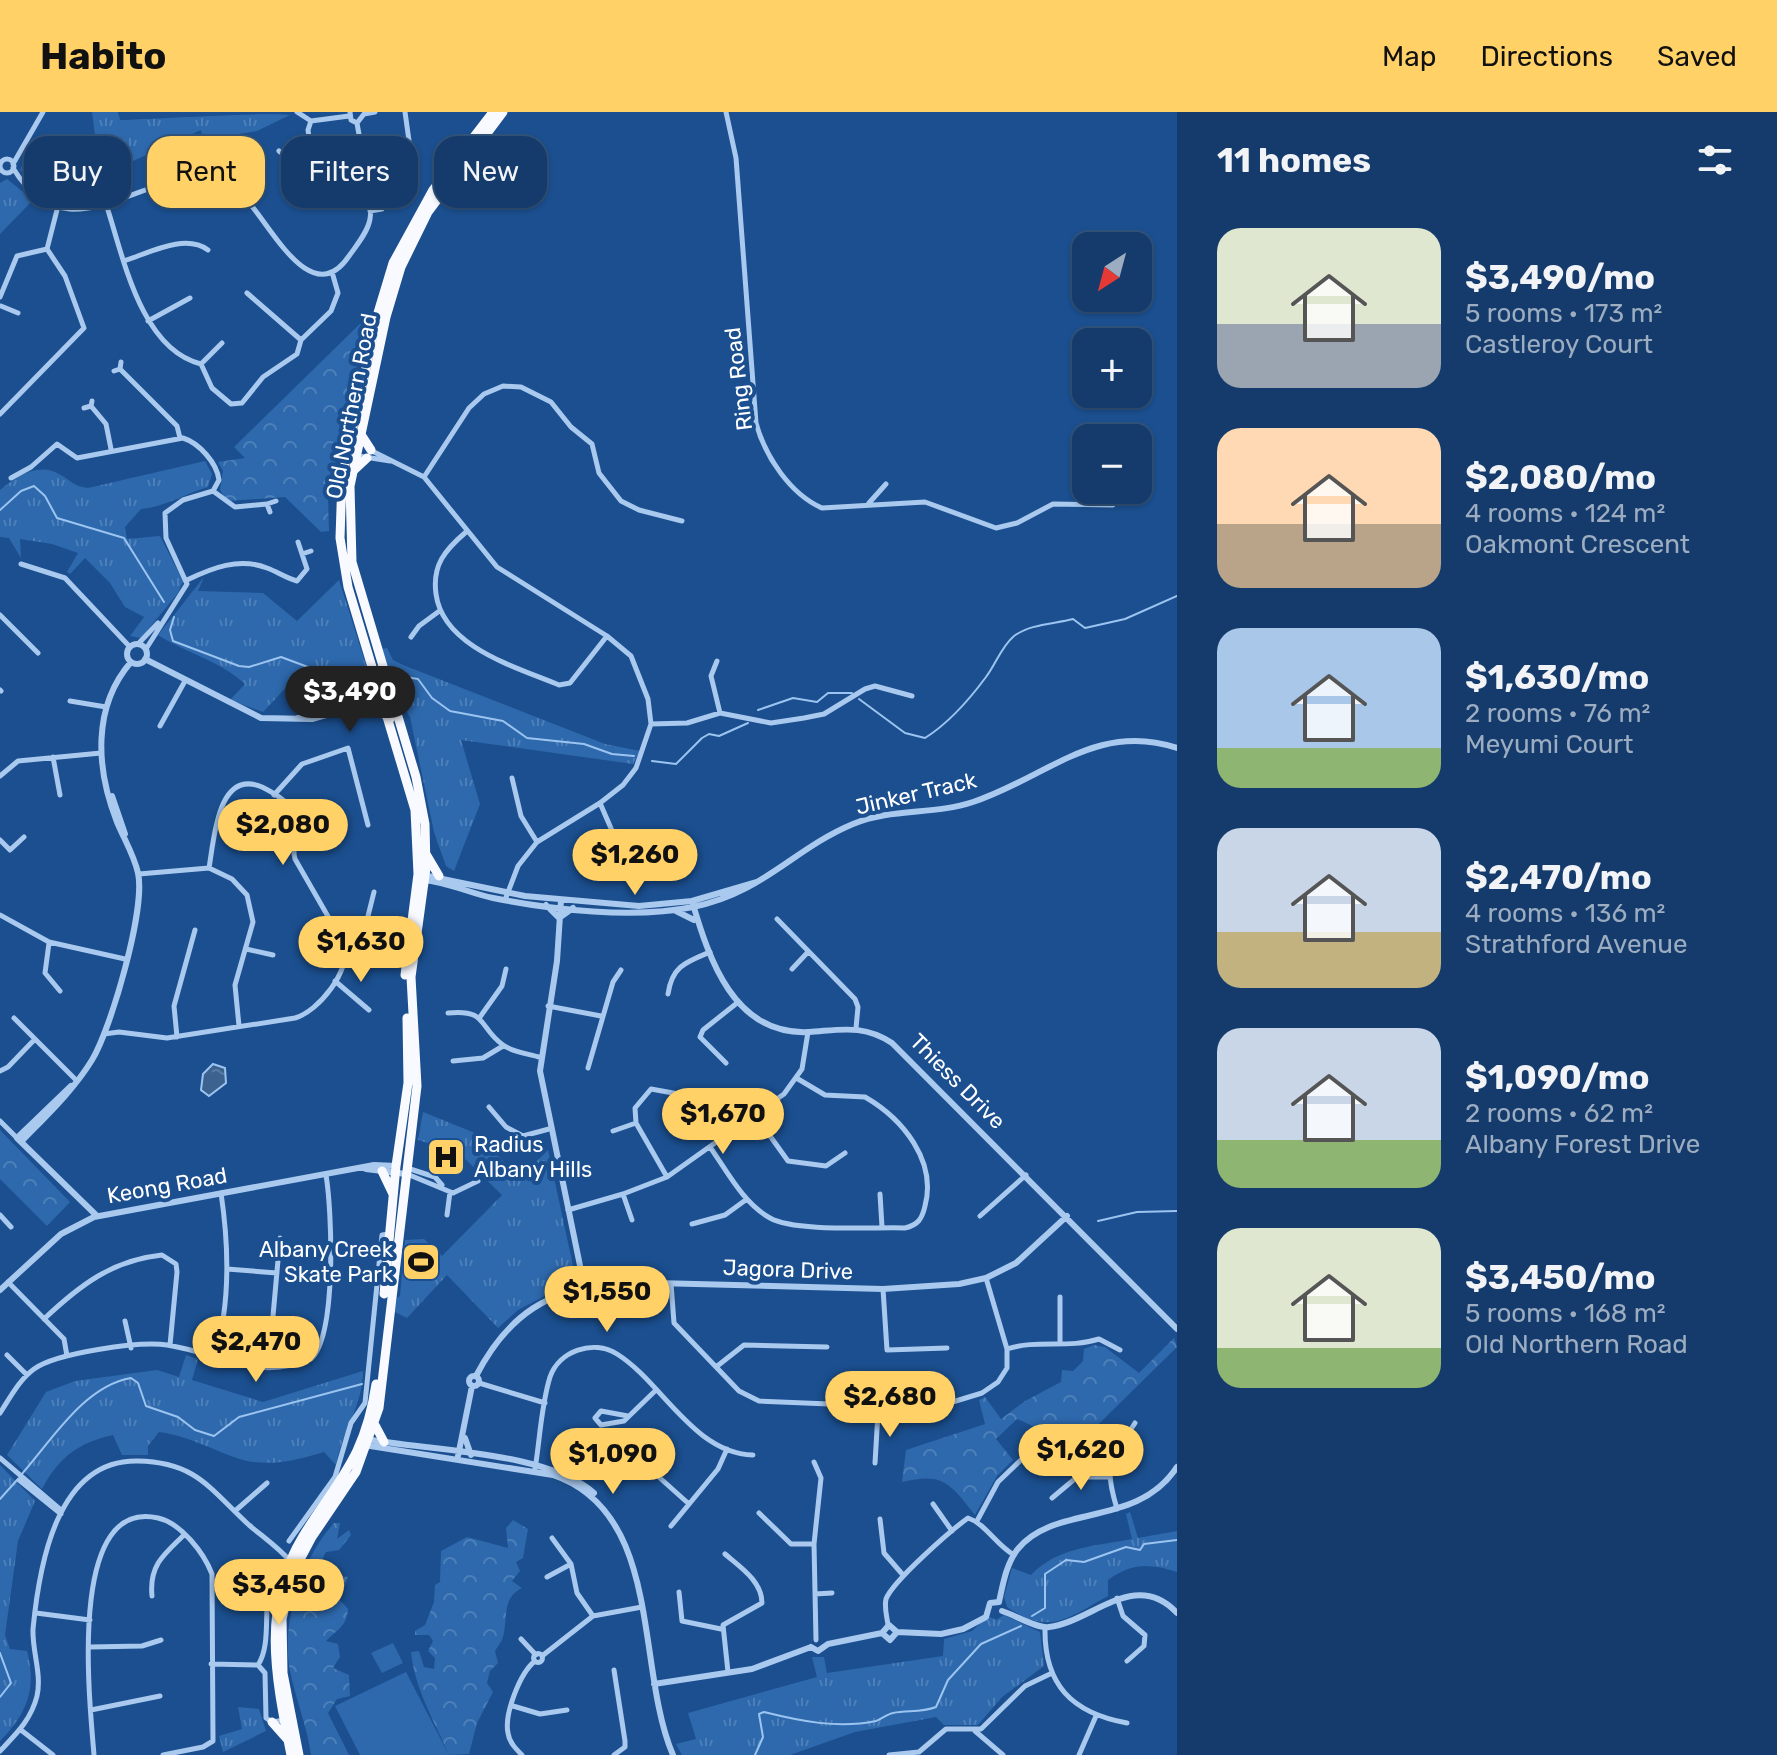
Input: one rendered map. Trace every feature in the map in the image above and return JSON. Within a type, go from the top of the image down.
[{"type":"highway","name":"Old Northern Road","points":[[291,1755],[281,1652],[287,1595],[306,1547],[350,1484],[366,1442],[376,1380],[386,1235],[401,1170],[409,1066],[406,956],[426,854],[420,794],[342,555],[339,507],[377,316],[393,263],[433,190],[493,112]]},
{"type":"highway","name":"Old Northern Road","points":[[422,877],[415,810],[352,562],[348,519],[351,451],[360,433],[391,296],[410,247],[442,191],[503,112]]},
{"type":"highway","points":[[351,472],[369,454],[360,433]]},
{"type":"highway","points":[[385,692],[367,700],[390,719]]},
{"type":"highway","points":[[426,854],[439,876]]},
{"type":"highway","name":"Old Northern Road","points":[[299,1755],[288,1719],[273,1641],[277,1602],[293,1557],[345,1478],[375,1425],[405,1186],[401,1170]]},
{"type":"highway","points":[[382,1171],[393,1194]]},
{"type":"highway","points":[[375,1425],[384,1442]]},
{"type":"highway","points":[[272,1722],[288,1740]]},
{"type":"street","points":[[24,183],[5,166],[17,155],[43,112]]},
{"type":"street","points":[[131,196],[189,179],[218,182],[247,200],[297,264],[312,273],[332,272],[347,260],[369,224],[370,211],[357,123],[349,114],[311,121],[297,112]]},
{"type":"street","points":[[357,123],[364,113],[375,112]]},
{"type":"street","points":[[405,112],[408,136]]},
{"type":"street","name":"Ring Road","points":[[726,112],[736,158],[756,423],[760,439],[789,482],[815,505],[840,510],[868,503],[925,502],[996,528],[1017,523],[1053,504],[1113,505]]},
{"type":"street","points":[[309,136],[311,121]]},
{"type":"street","points":[[0,414],[84,328],[65,276],[47,249],[57,208]]},
{"type":"street","points":[[107,208],[148,321],[183,356],[201,364],[207,380],[219,396],[231,404],[242,403],[263,377],[297,354],[301,340],[309,336],[336,303],[338,293],[332,272]]},
{"type":"street","points":[[370,211],[382,209]]},
{"type":"street","points":[[124,261],[185,241],[199,243],[208,250]]},
{"type":"street","points":[[18,313],[0,303],[17,256],[47,249]]},
{"type":"street","points":[[247,293],[301,340]]},
{"type":"street","points":[[148,321],[190,298]]},
{"type":"street","points":[[201,364],[222,343]]},
{"type":"street","points":[[118,368],[177,426],[180,438]]},
{"type":"street","points":[[424,477],[469,408],[484,394],[503,386],[521,387],[551,402],[571,427],[592,444],[599,473],[621,501],[639,510],[682,521]]},
{"type":"street","points":[[89,405],[106,424],[111,449]]},
{"type":"street","points":[[11,478],[31,467],[54,445],[61,445],[77,458],[180,438],[190,440],[214,464],[219,480],[213,491],[183,500],[165,513],[166,538],[187,580]]},
{"type":"street","points":[[351,451],[391,461],[424,477],[497,567],[607,636],[631,656],[648,699],[651,724],[636,768],[623,785],[600,803],[537,842],[518,866],[506,897]]},
{"type":"street","points":[[868,503],[886,484]]},
{"type":"street","points":[[213,491],[235,507],[276,501]]},
{"type":"street","points":[[267,504],[270,512]]},
{"type":"street","points":[[466,532],[439,560],[434,578],[438,612],[485,653],[559,685],[570,683],[607,636]]},
{"type":"street","points":[[164,617],[146,649],[145,659],[139,664],[131,662],[127,655],[130,647],[138,644],[164,617],[182,593],[187,580],[212,566],[237,565],[267,568],[297,581],[306,574],[298,542]]},
{"type":"street","points":[[302,554],[311,551]]},
{"type":"street","points":[[21,564],[65,578],[130,647]]},
{"type":"street","points":[[411,637],[419,626],[438,612]]},
{"type":"street","points":[[0,615],[38,653]]},
{"type":"street","points":[[138,644],[146,649]]},
{"type":"street","points":[[145,659],[261,718],[312,719],[385,692]]},
{"type":"street","points":[[717,661],[711,676],[720,713]]},
{"type":"street","points":[[19,1140],[77,1081],[95,1057],[137,918],[139,874],[124,823],[109,790],[101,753],[106,707],[116,682],[131,662]]},
{"type":"street","points":[[160,726],[185,681]]},
{"type":"street","points":[[651,724],[687,723],[720,713],[771,723],[824,714],[875,686],[912,696]]},
{"type":"street","points":[[70,701],[106,707]]},
{"type":"street","name":"Jinker Track","points":[[422,877],[439,876],[506,897],[560,903],[639,906],[708,904],[752,888],[855,823],[971,803],[1109,741],[1145,740],[1177,748]]},
{"type":"street","points":[[274,795],[302,764],[348,748],[368,825]]},
{"type":"street","points":[[0,776],[18,761],[101,753]]},
{"type":"street","points":[[53,757],[60,795]]},
{"type":"street","points":[[512,778],[521,816],[537,842]]},
{"type":"street","points":[[104,1034],[119,1032],[156,1038],[177,1037],[301,1016],[335,981],[346,962],[341,938],[295,859],[296,818],[292,810],[274,795],[252,785],[243,785],[229,793],[219,810],[209,868]]},
{"type":"street","points":[[600,803],[626,863]]},
{"type":"street","points":[[0,840],[10,850],[24,837]]},
{"type":"street","points":[[139,874],[209,868],[232,879],[247,895],[253,913],[234,994],[239,1026]]},
{"type":"street","name":"Jinker Track","points":[[422,877],[546,905],[560,903],[573,908],[630,912],[675,910],[761,881]]},
{"type":"street","points":[[341,938],[367,920],[374,892]]},
{"type":"street","points":[[560,903],[539,1057],[549,1129],[584,1285]]},
{"type":"street","name":"Thiess Drive","points":[[691,904],[722,981],[737,1003],[765,1023],[808,1032],[856,1028],[880,1036],[903,1051],[1176,1327]]},
{"type":"street","points":[[675,910],[698,923],[708,904]]},
{"type":"street","points":[[546,905],[559,918]]},
{"type":"street","points":[[559,918],[573,908]]},
{"type":"street","points":[[0,915],[49,942],[125,959]]},
{"type":"street","points":[[777,919],[855,999],[858,1007],[856,1028]]},
{"type":"street","points":[[177,1037],[174,1006],[195,930]]},
{"type":"street","points":[[49,942],[45,973],[60,991]]},
{"type":"street","points":[[246,949],[273,955]]},
{"type":"street","points":[[668,994],[671,977],[678,966],[710,952]]},
{"type":"street","points":[[792,969],[808,952]]},
{"type":"street","points":[[480,1017],[502,986],[506,969]]},
{"type":"street","points":[[588,1068],[601,1016],[621,970]]},
{"type":"street","points":[[335,981],[369,1010]]},
{"type":"street","points":[[726,1063],[700,1037],[703,1030],[737,1003]]},
{"type":"street","points":[[548,1006],[601,1016]]},
{"type":"street","points":[[448,1013],[465,1011],[480,1017],[503,1046],[539,1057]]},
{"type":"street","points":[[14,1018],[77,1081]]},
{"type":"street","points":[[107,1024],[119,1032]]},
{"type":"street","points":[[567,1210],[667,1177],[784,1094],[798,1079],[806,1059],[808,1032]]},
{"type":"street","points":[[0,1071],[8,1067],[35,1039]]},
{"type":"street","points":[[453,1061],[483,1058],[503,1046]]},
{"type":"street","points":[[710,1147],[747,1199],[771,1219],[789,1224],[910,1227],[922,1217],[929,1174],[918,1147],[865,1097],[825,1095],[798,1079]]},
{"type":"street","points":[[667,1177],[636,1123],[635,1108],[651,1089],[684,1095]]},
{"type":"street","points":[[489,1107],[506,1127],[523,1136],[549,1129]]},
{"type":"street","points":[[755,1115],[788,1161],[826,1166],[845,1153]]},
{"type":"street","points":[[0,1121],[97,1216]]},
{"type":"street","points":[[613,1131],[636,1123]]},
{"type":"street","name":"Keong Road","points":[[0,1290],[61,1234],[97,1216],[374,1165],[401,1170]]},
{"type":"street","name":"Keong Road","points":[[365,1169],[401,1170]]},
{"type":"street","points":[[401,1170],[443,1186]]},
{"type":"street","points":[[401,1170],[435,1177],[450,1192]]},
{"type":"street","points":[[0,1413],[27,1375],[44,1363],[67,1356],[170,1345],[255,1370],[311,1359],[322,1347],[333,1223],[326,1175]]},
{"type":"street","points":[[980,1216],[1026,1175]]},
{"type":"street","points":[[405,1186],[423,1179]]},
{"type":"street","points":[[450,1192],[478,1181]]},
{"type":"street","points":[[447,1215],[450,1192]]},
{"type":"street","points":[[214,1358],[221,1329],[227,1269],[228,1234],[221,1193]]},
{"type":"street","points":[[623,1194],[632,1220]]},
{"type":"street","points":[[880,1194],[882,1227]]},
{"type":"street","points":[[692,1224],[725,1215],[747,1199]]},
{"type":"street","points":[[83,1205],[87,1220]]},
{"type":"street","points":[[0,1215],[11,1227]]},
{"type":"street","name":"Jagora Drive","points":[[460,1457],[476,1382],[497,1341],[519,1318],[549,1298],[584,1285],[883,1289],[959,1284],[986,1278],[1016,1263],[1067,1216]]},
{"type":"street","name":"Old Northern Road","points":[[289,1541],[335,1477],[347,1436],[366,1397],[386,1235]]},
{"type":"street","points":[[273,1316],[280,1238]]},
{"type":"street","points":[[44,1319],[82,1284],[102,1272],[162,1255],[176,1264],[177,1272],[170,1345]]},
{"type":"street","points":[[227,1269],[277,1273]]},
{"type":"street","points":[[671,1284],[674,1323],[739,1391],[759,1401],[829,1404],[910,1415],[982,1393],[998,1382],[1007,1368],[1007,1349],[986,1278]]},
{"type":"street","points":[[8,1282],[64,1339],[67,1356]]},
{"type":"street","points":[[883,1289],[887,1350],[947,1348]]},
{"type":"street","points":[[1060,1297],[1060,1343]]},
{"type":"street","points":[[125,1321],[131,1348]]},
{"type":"street","points":[[1007,1349],[1025,1343],[1077,1345],[1099,1339],[1120,1350]]},
{"type":"street","points":[[716,1368],[744,1345],[827,1347]]},
{"type":"street","points":[[535,1468],[549,1379],[559,1362],[586,1348],[603,1348],[619,1355],[691,1424],[727,1449],[753,1455]]},
{"type":"street","points":[[7,1355],[27,1375]]},
{"type":"street","points":[[476,1382],[545,1403]]},
{"type":"street","points":[[628,1416],[601,1411],[595,1418],[601,1425],[620,1423],[628,1416],[656,1390]]},
{"type":"street","points":[[875,1463],[878,1413]]},
{"type":"street","points":[[1117,1509],[1107,1477],[1110,1462],[1135,1423]]},
{"type":"street","points":[[464,1435],[471,1455]]},
{"type":"street","points":[[347,1436],[366,1442],[535,1468]]},
{"type":"street","points":[[366,1442],[384,1442],[460,1457],[471,1455],[535,1468],[566,1479],[601,1505],[623,1538],[638,1584],[660,1719],[673,1755]]},
{"type":"street","points":[[671,1526],[718,1469],[727,1449]]},
{"type":"street","points":[[977,1521],[998,1482],[1025,1456]]},
{"type":"street","points":[[0,1458],[62,1513]]},
{"type":"street","points":[[0,1751],[21,1730],[38,1693],[33,1632],[45,1556],[62,1513],[88,1476],[110,1465],[133,1461],[171,1464],[192,1472],[273,1544],[293,1557]]},
{"type":"street","points":[[814,1462],[821,1478],[814,1544],[814,1644],[818,1651],[823,1646],[882,1633],[888,1625],[886,1601],[903,1575],[968,1518],[977,1521],[995,1544],[1014,1555]]},
{"type":"street","points":[[1177,1467],[1154,1493],[1117,1509],[1040,1531],[1014,1555],[999,1602],[1002,1611],[1045,1628],[1082,1618],[1117,1598],[1146,1597],[1177,1613]]},
{"type":"street","points":[[651,1470],[689,1504]]},
{"type":"street","points":[[1052,1498],[1077,1477],[1107,1477]]},
{"type":"street","points":[[235,1511],[267,1483]]},
{"type":"street","points":[[933,1504],[952,1531]]},
{"type":"street","points":[[759,1513],[791,1544],[814,1544]]},
{"type":"street","points":[[94,1755],[90,1620],[101,1548],[115,1527],[135,1517],[147,1516],[162,1519],[184,1535],[206,1557],[212,1574],[213,1741],[203,1747],[163,1755]]},
{"type":"street","points":[[880,1519],[884,1553],[903,1575]]},
{"type":"street","points":[[152,1596],[150,1579],[156,1564],[184,1535]]},
{"type":"street","points":[[552,1538],[571,1564],[577,1593],[593,1616]]},
{"type":"street","points":[[273,1544],[293,1557]]},
{"type":"street","points":[[725,1554],[755,1581],[762,1603],[726,1621],[721,1629],[728,1672]]},
{"type":"street","points":[[547,1577],[571,1564]]},
{"type":"street","points":[[258,1665],[264,1653],[264,1605],[273,1575]]},
{"type":"street","points":[[679,1592],[682,1621],[721,1629]]},
{"type":"street","points":[[815,1594],[832,1593]]},
{"type":"street","points":[[1117,1598],[1123,1616],[1145,1635],[1144,1646],[1127,1661]]},
{"type":"street","points":[[888,1625],[897,1632],[954,1632],[981,1620],[989,1612],[990,1603],[999,1602]]},
{"type":"street","points":[[522,1755],[507,1732],[520,1678],[537,1657],[593,1616],[642,1607]]},
{"type":"street","points":[[989,1612],[995,1616],[1002,1611]]},
{"type":"street","points":[[36,1613],[90,1620]]},
{"type":"street","points":[[1045,1628],[1050,1674],[1061,1689],[1096,1716],[1127,1723]]},
{"type":"street","points":[[882,1633],[890,1640],[897,1632]]},
{"type":"street","points":[[521,1639],[537,1657]]},
{"type":"street","points":[[90,1647],[142,1646],[161,1640]]},
{"type":"street","points":[[654,1684],[752,1669],[814,1644]]},
{"type":"street","points":[[211,1664],[258,1665],[265,1673],[265,1716],[272,1722],[288,1719]]},
{"type":"street","points":[[614,1670],[625,1741],[625,1747],[614,1755]]},
{"type":"street","points":[[889,1755],[919,1752],[946,1729],[981,1729],[1025,1686],[1050,1674]]},
{"type":"street","points":[[91,1710],[160,1696]]},
{"type":"street","points":[[513,1706],[540,1714],[567,1710]]},
{"type":"street","points":[[1079,1755],[1096,1716]]},
{"type":"street","points":[[21,1730],[53,1755]]},
{"type":"street","points":[[975,1731],[1003,1755]]},
{"type":"street","points":[[990,1755],[995,1749]]},
{"type":"green space","points":[[92,112],[118,112],[120,120],[290,115],[257,131],[225,136],[202,136],[201,130],[188,136],[147,136],[147,155],[131,162],[131,136],[95,135]]},
{"type":"green space","points":[[7,179],[24,193],[25,208],[0,234],[0,183]]},
{"type":"green space","points":[[368,316],[328,496],[329,531],[321,532],[285,497],[227,501],[220,490],[223,471],[218,462],[245,458],[234,447]]},
{"type":"green space","points":[[205,461],[212,474],[208,487],[141,509],[125,527],[127,539],[160,536],[183,581],[178,593],[141,638],[130,636],[144,617],[125,607],[110,583],[85,558],[70,574],[67,572],[78,553],[52,544],[20,539],[21,558],[9,538],[0,537],[0,490],[35,470],[51,471],[88,488]]},
{"type":"green space","points":[[204,577],[198,591],[263,593],[297,621],[339,580],[372,684],[321,703],[294,679],[263,712],[230,700],[245,684],[225,669],[158,635]]},
{"type":"green space","points":[[387,648],[393,660],[403,665],[605,744],[640,751],[633,764],[461,740],[480,804],[454,871],[446,866],[434,832],[410,717],[399,700],[382,649]]},
{"type":"green space","points":[[423,1112],[475,1133],[520,1178],[548,1150],[575,1275],[569,1283],[518,1310],[498,1328],[447,1275],[407,1318],[395,1312],[400,1296],[405,1240],[424,1239],[442,1256],[502,1195],[459,1153],[418,1140]]},
{"type":"green space","points":[[0,1130],[70,1202],[47,1226],[0,1179]]},
{"type":"green space","points":[[1174,1338],[1177,1347],[1060,1462],[1054,1447],[1044,1435],[1017,1419],[996,1439],[1013,1460],[997,1476],[975,1515],[959,1495],[944,1483],[927,1478],[902,1482],[906,1450],[985,1424],[979,1400],[985,1397],[1001,1419],[1025,1401],[1061,1382],[1062,1370],[1073,1371],[1083,1361],[1084,1349],[1094,1345],[1105,1347],[1139,1373]]},
{"type":"green space","points":[[186,1355],[198,1359],[192,1380],[263,1402],[363,1371],[360,1395],[336,1465],[324,1452],[284,1462],[253,1462],[159,1432],[148,1446],[148,1455],[122,1455],[113,1435],[90,1442],[71,1453],[55,1468],[42,1489],[7,1455],[46,1392],[75,1381],[157,1370],[179,1377]]},
{"type":"green space","points":[[0,1465],[35,1501],[18,1541],[5,1635],[10,1649],[27,1651],[30,1689],[23,1710],[0,1741]]},
{"type":"green space","points":[[1130,1512],[1138,1538],[1177,1531],[1177,1572],[1149,1566],[1125,1570],[1108,1580],[1108,1596],[1059,1621],[1035,1621],[1007,1607],[1004,1597],[1012,1568],[1031,1575],[1065,1553],[1132,1539],[1126,1514]]},
{"type":"green space","points":[[513,1520],[528,1529],[523,1558],[516,1562],[520,1571],[512,1581],[522,1588],[508,1604],[504,1633],[495,1651],[498,1663],[490,1671],[487,1683],[493,1692],[477,1723],[469,1754],[449,1755],[421,1692],[411,1652],[419,1651],[424,1667],[434,1669],[435,1658],[428,1651],[433,1641],[429,1635],[415,1635],[415,1631],[425,1625],[434,1602],[435,1585],[440,1582],[441,1551],[467,1537],[508,1548],[506,1528]]},
{"type":"green space","points":[[334,1523],[340,1523],[337,1539],[349,1530],[351,1535],[339,1550],[326,1552],[318,1567],[303,1582],[304,1591],[313,1600],[324,1589],[331,1574],[348,1577],[340,1600],[348,1609],[345,1620],[326,1641],[338,1644],[340,1657],[333,1668],[349,1675],[350,1696],[337,1699],[328,1713],[349,1755],[311,1755],[290,1671],[288,1632],[303,1573]]},
{"type":"green space","points":[[1004,1615],[1040,1632],[1044,1666],[1002,1697],[978,1725],[944,1725],[936,1717],[855,1732],[790,1755],[682,1755],[676,1744],[696,1739],[688,1713],[817,1677],[812,1657],[824,1657],[827,1673],[943,1656],[944,1639],[972,1631],[988,1616],[996,1620]]},
{"type":"green space","points":[[393,1643],[403,1663],[382,1673],[371,1653]]},
{"type":"green space","points":[[406,1672],[449,1755],[360,1755],[335,1706]]},
{"type":"green space","points":[[238,1707],[259,1709],[266,1731],[223,1752],[219,1736],[242,1729]]},
{"type":"water","points":[[213,1064],[225,1068],[226,1083],[209,1096],[201,1090],[203,1074]]},
{"type":"waterway","points":[[0,510],[21,491],[34,486],[45,496],[57,518],[124,538],[164,602]]},
{"type":"waterway","points":[[859,699],[905,733],[925,738],[966,702],[990,672],[1006,645],[1020,632],[1073,619],[1085,628],[1125,619],[1177,596]]},
{"type":"waterway","points":[[174,617],[170,630],[173,641],[239,666],[249,667],[281,657],[359,686]]},
{"type":"waterway","points":[[400,676],[418,679],[432,698],[450,711],[503,721],[527,738],[584,744],[612,754],[634,756]]},
{"type":"waterway","points":[[758,710],[793,698],[817,702],[828,693],[852,693]]},
{"type":"waterway","points":[[652,761],[676,764],[709,734],[719,736],[748,723]]},
{"type":"waterway","points":[[1098,1221],[1137,1212],[1177,1211]]},
{"type":"waterway","points":[[21,1475],[84,1403],[114,1383],[131,1378],[138,1383],[146,1406],[178,1417],[195,1430],[214,1436],[239,1417],[362,1384]]},
{"type":"waterway","points":[[0,1499],[17,1480]]},
{"type":"waterway","points":[[1032,1616],[1045,1608],[1045,1574],[1066,1560],[1084,1562],[1126,1547],[1140,1550],[1144,1544],[1177,1540]]},
{"type":"waterway","points":[[755,1755],[763,1737],[759,1714],[764,1712],[805,1721],[848,1724],[936,1707],[948,1680],[981,1644],[1021,1626]]},
{"type":"waterway","points":[[0,1653],[11,1683],[0,1697]]},
{"type":"place","name":"Radius Albany Hills","points":[[446,1157]]},
{"type":"place","name":"Albany Creek Skate Park","points":[[421,1262]]}]
